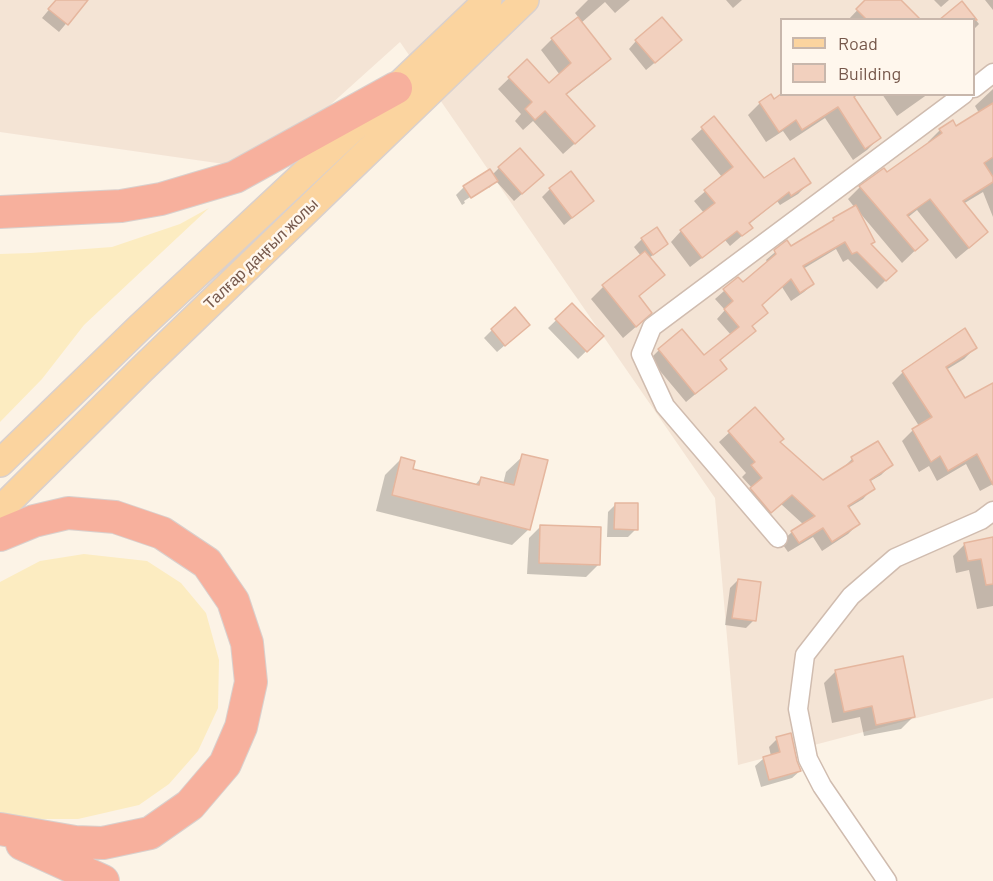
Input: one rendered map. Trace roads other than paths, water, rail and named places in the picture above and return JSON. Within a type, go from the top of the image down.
[{"type":"highway","points":[[0,212],[121,206],[162,199],[235,177],[396,88]]},
{"type":"highway","points":[[0,535],[34,521],[68,513],[115,517],[162,533],[207,563],[233,601],[247,643],[251,682],[241,727],[225,764],[190,805],[150,833],[103,843],[75,842],[0,829]]},
{"type":"highway","points":[[0,833],[103,881]]},
{"type":"main road","name":"Талғар даңғыл жолы","points":[[0,463],[139,328],[488,0]]},
{"type":"main road","name":"Талғар даңғыл жолы","points":[[0,510],[150,361],[525,0]]},
{"type":"street","points":[[975,87],[993,73]]},
{"type":"street","points":[[778,538],[665,406],[641,354],[652,327],[961,96]]},
{"type":"street","points":[[887,881],[822,786],[808,759],[798,709],[805,655],[851,596],[895,558],[981,520],[993,511]]}]
